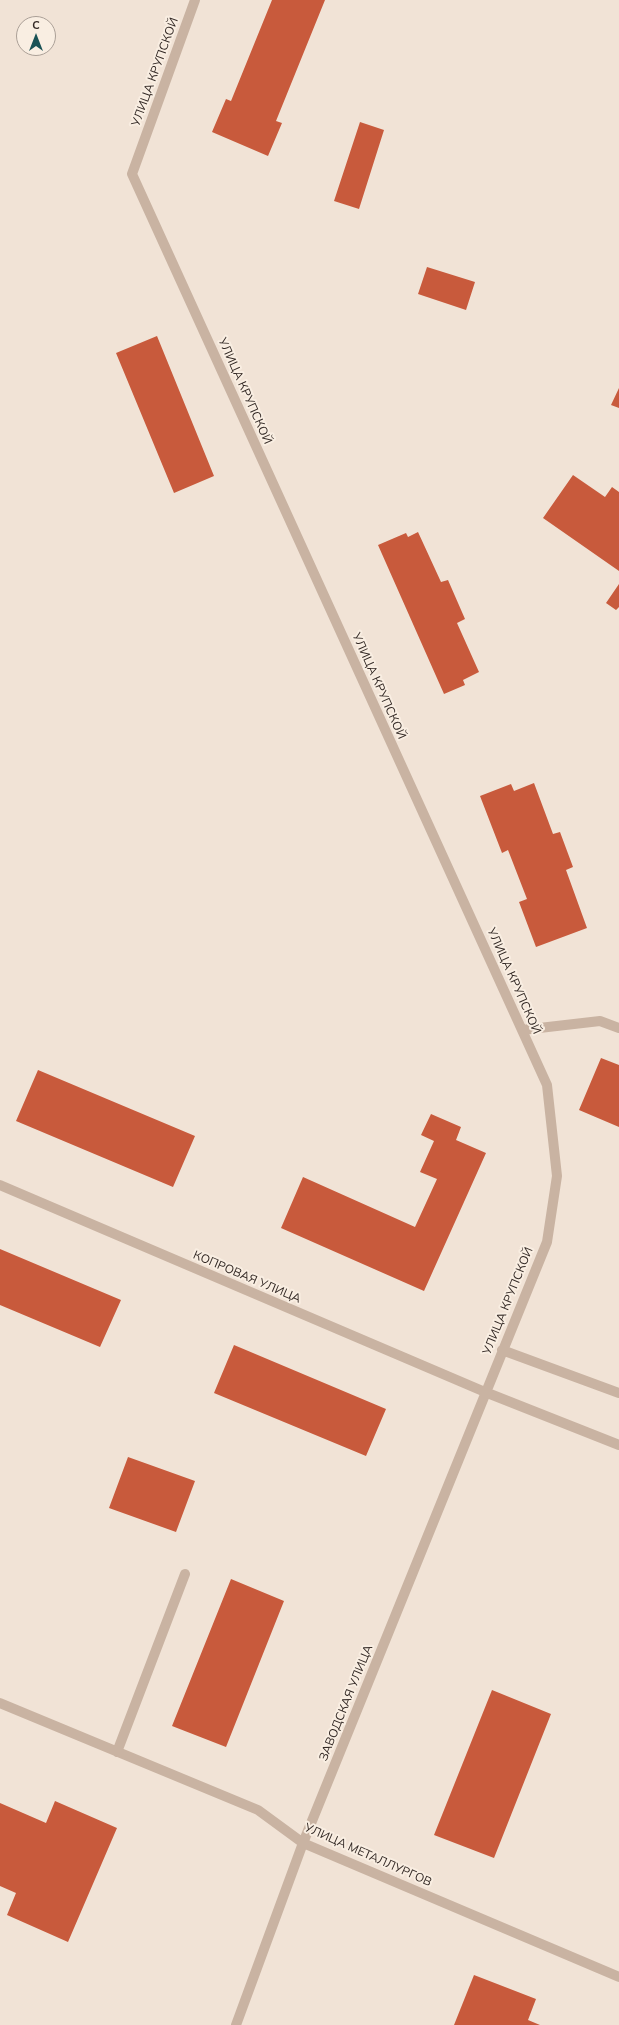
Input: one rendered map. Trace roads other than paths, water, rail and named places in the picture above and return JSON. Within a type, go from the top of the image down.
[{"type":"street","name":"УЛИЦА КРУПСКОЙ","points":[[195,0],[132,174],[546,1085],[557,1176],[546,1242],[485,1392]]},
{"type":"street","points":[[522,1030],[600,1021],[619,1028]]},
{"type":"street","name":"КОПРОВАЯ УЛИЦА","points":[[0,1185],[485,1392],[586,1432]]},
{"type":"street","points":[[502,1350],[619,1393]]},
{"type":"street","name":"ЗАВОДСКАЯ УЛИЦА","points":[[236,2025],[304,1843],[485,1392]]},
{"type":"street","points":[[586,1432],[619,1436]]},
{"type":"street","points":[[586,1432],[619,1445]]},
{"type":"street","points":[[117,1752],[185,1574]]},
{"type":"street","name":"УЛИЦА МЕТАЛЛУРГОВ","points":[[0,1703],[258,1810],[304,1843],[619,1977]]}]
